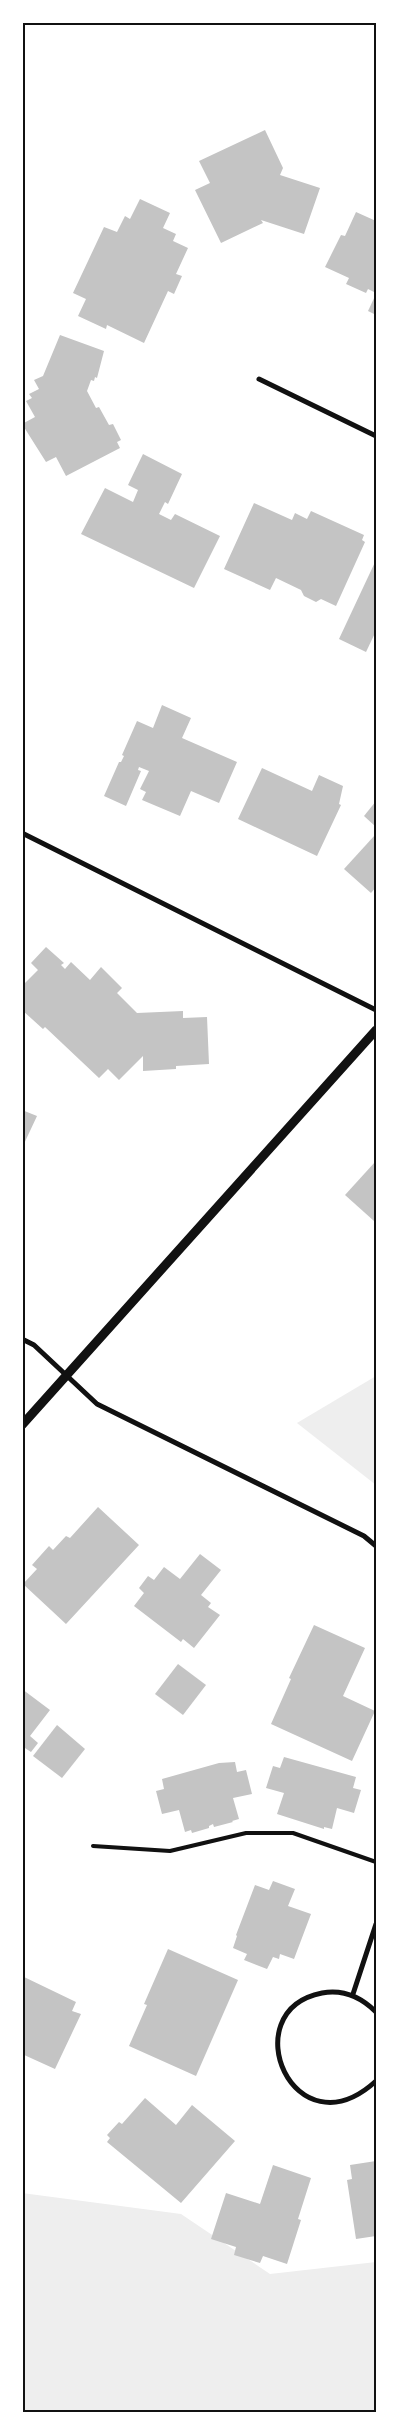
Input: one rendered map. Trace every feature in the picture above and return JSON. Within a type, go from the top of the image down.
[{"type":"street","points":[[259,378],[376,436]]},
{"type":"street","points":[[22,833],[376,1010]]},
{"type":"street","points":[[22,1426],[376,1030]]},
{"type":"street","points":[[22,1339],[34,1345],[97,1404],[364,1536],[376,1546]]},
{"type":"street","points":[[352,1994],[376,1924]]},
{"type":"street","points":[[376,2012],[366,2002],[352,1994],[331,1991],[313,1995],[296,2005],[284,2020],[278,2038],[278,2057],[285,2075],[297,2090],[314,2100],[331,2103],[349,2100],[364,2092],[376,2082]]},
{"type":"lane","points":[[93,1846],[170,1851],[246,1833],[293,1833],[376,1862]]},
{"type":"shaded area","points":[[376,1376],[376,1485],[297,1423]]},
{"type":"shaded area","points":[[22,2193],[181,2214],[270,2274],[376,2262],[376,2412],[23,2412]]},
{"type":"building","points":[[265,130],[283,168],[280,175],[320,188],[304,234],[261,220],[263,223],[221,243],[195,190],[210,183],[199,161]]},
{"type":"building","points":[[140,199],[170,213],[163,228],[176,234],[173,241],[188,248],[176,274],[182,276],[174,294],[168,291],[144,343],[107,325],[106,329],[78,316],[86,299],[73,293],[104,227],[117,232],[125,216],[130,219]]},
{"type":"building","points":[[356,212],[376,221],[376,293],[368,289],[366,293],[346,284],[349,278],[325,267],[341,235],[345,236]]},
{"type":"building","points":[[376,294],[376,315],[368,311]]},
{"type":"building","points":[[60,335],[104,351],[97,378],[95,377],[94,381],[91,380],[87,391],[96,408],[99,407],[109,425],[113,424],[121,440],[117,442],[120,448],[66,476],[56,457],[46,462],[22,424],[35,417],[26,401],[32,398],[29,394],[39,389],[34,380],[43,376]]},
{"type":"building","points":[[143,454],[182,474],[168,504],[165,502],[159,514],[171,520],[175,514],[220,536],[194,588],[81,534],[105,488],[133,502],[138,490],[128,485]]},
{"type":"building","points":[[254,503],[292,520],[295,513],[307,519],[311,511],[364,535],[362,540],[365,542],[336,606],[321,599],[316,602],[304,596],[301,590],[276,578],[270,590],[224,569]]},
{"type":"building","points":[[376,560],[376,631],[366,652],[339,639]]},
{"type":"building","points":[[162,705],[191,718],[182,738],[237,762],[219,803],[191,791],[180,816],[142,800],[146,792],[140,789],[149,771],[139,767],[138,770],[141,771],[126,806],[104,796],[119,762],[121,762],[124,756],[122,755],[137,721],[153,728]]},
{"type":"building","points":[[262,768],[312,791],[319,775],[343,786],[339,804],[341,805],[317,856],[238,819]]},
{"type":"building","points":[[376,801],[376,827],[364,816]]},
{"type":"building","points":[[375,835],[376,887],[371,893],[344,869]]},
{"type":"building","points":[[46,947],[64,963],[61,965],[65,969],[71,962],[90,980],[101,967],[122,988],[117,993],[137,1013],[183,1011],[183,1018],[207,1017],[209,1064],[143,1071],[143,1056],[119,1080],[108,1069],[99,1078],[45,1027],[43,1029],[22,1010],[22,986],[38,970],[31,963]]},
{"type":"building","points":[[22,1110],[37,1116],[22,1148]]},
{"type":"building","points":[[375,1162],[376,1218],[374,1221],[345,1195]]},
{"type":"building","points":[[98,1507],[139,1545],[66,1624],[23,1584],[37,1569],[32,1565],[49,1546],[53,1550],[66,1536],[70,1538]]},
{"type":"building","points":[[200,1554],[221,1570],[201,1595],[211,1603],[208,1607],[220,1615],[194,1648],[183,1639],[181,1642],[134,1606],[144,1593],[139,1588],[148,1576],[154,1580],[164,1567],[180,1579]]},
{"type":"building","points":[[314,1625],[365,1648],[343,1696],[375,1711],[352,1761],[271,1724],[291,1679],[289,1678]]},
{"type":"building","points":[[178,1664],[206,1685],[183,1715],[155,1694]]},
{"type":"building","points":[[22,1689],[50,1710],[30,1736],[38,1743],[31,1752],[22,1746]]},
{"type":"building","points":[[57,1725],[85,1749],[62,1778],[33,1756]]},
{"type":"building","points":[[284,1757],[356,1777],[353,1788],[361,1790],[354,1813],[337,1808],[332,1829],[324,1827],[324,1829],[277,1814],[284,1793],[266,1788],[273,1766],[280,1768]]},
{"type":"building","points":[[235,1762],[237,1772],[246,1770],[252,1794],[233,1798],[239,1819],[214,1827],[213,1824],[209,1828],[192,1833],[191,1830],[185,1832],[179,1810],[162,1814],[156,1791],[164,1789],[162,1779],[219,1763]]},
{"type":"building","points":[[273,1881],[295,1889],[288,1906],[311,1914],[294,1959],[280,1954],[279,1959],[273,1957],[267,1969],[244,1960],[247,1954],[233,1948],[255,1885],[269,1890]]},
{"type":"building","points":[[168,1949],[238,1980],[196,2076],[129,2046],[147,2005],[144,2004]]},
{"type":"building","points":[[22,1976],[76,2002],[72,2011],[81,2014],[55,2069],[22,2054]]},
{"type":"building","points":[[145,2098],[176,2125],[192,2105],[235,2141],[181,2203],[107,2142],[110,2138],[107,2135],[119,2122],[122,2124]]},
{"type":"building","points":[[376,2161],[376,2236],[356,2239],[347,2180],[352,2179],[350,2165]]},
{"type":"building","points":[[273,2165],[311,2178],[298,2219],[301,2220],[287,2264],[263,2256],[260,2263],[234,2255],[236,2247],[211,2239],[226,2193],[260,2204]]}]
